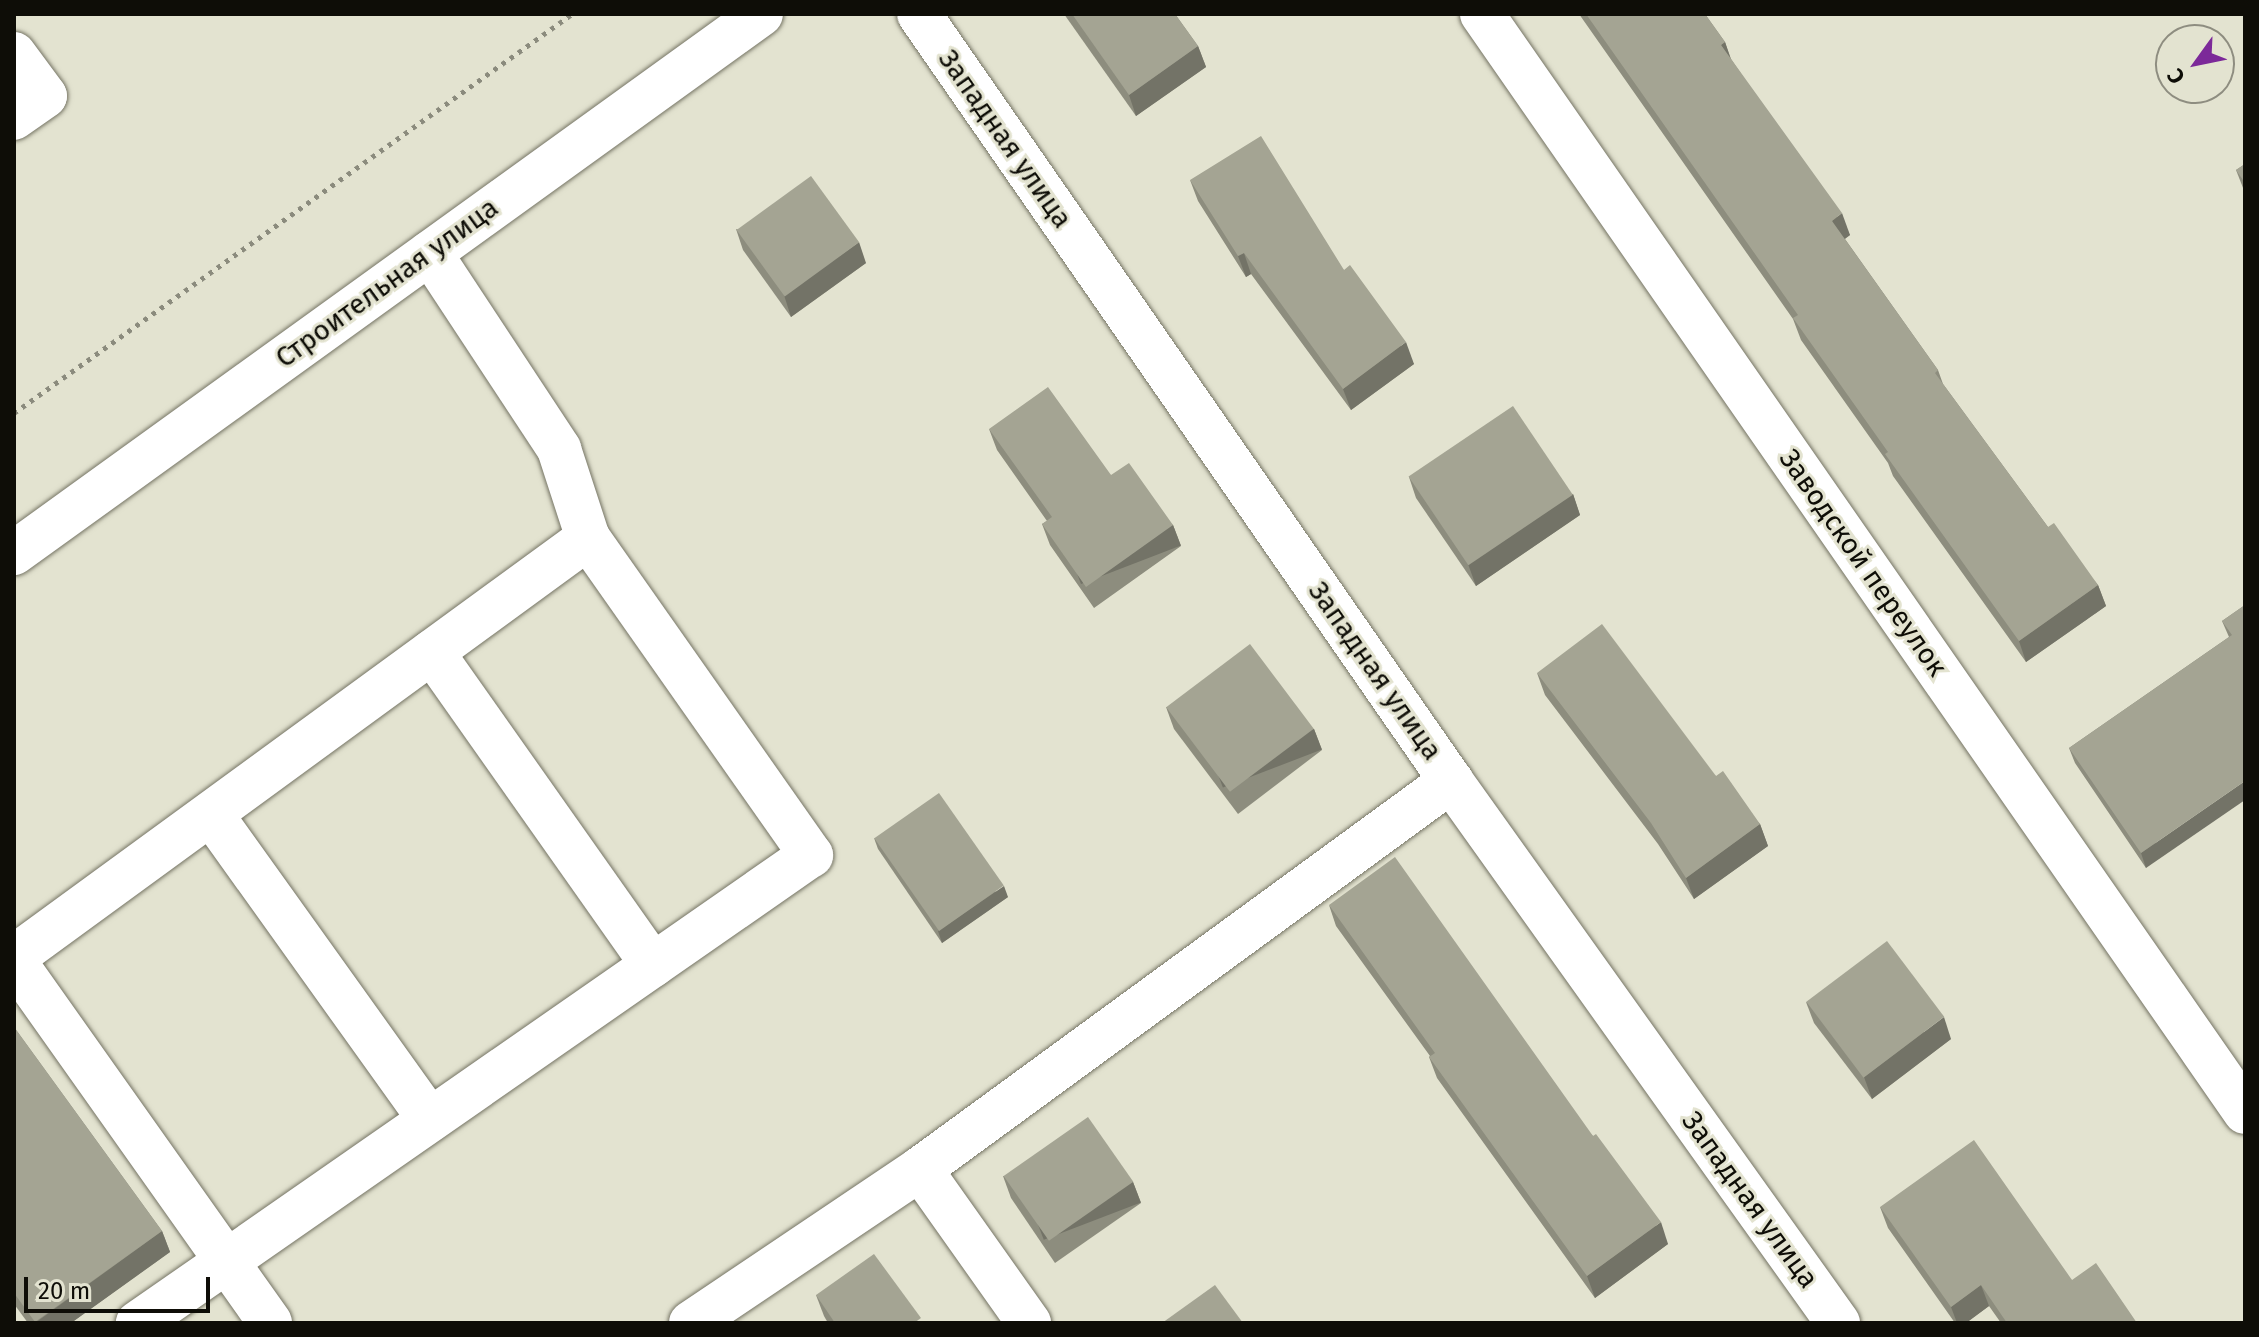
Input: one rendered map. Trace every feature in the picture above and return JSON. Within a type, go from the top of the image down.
[{"type":"street","name":"Строительная улица","points":[[14,553],[761,14]]},
{"type":"street","name":"Западная улица","points":[[919,14],[1451,781],[1838,1323]]},
{"type":"street","name":"Заводской переулок","points":[[1482,14],[2245,1112]]},
{"type":"street","points":[[14,54],[45,96],[14,118]]},
{"type":"street","points":[[138,1323],[811,855],[588,538],[559,449],[430,253]]},
{"type":"street","points":[[270,1323],[229,1260],[14,959],[588,538]]},
{"type":"street","points":[[432,652],[653,965]]},
{"type":"street","points":[[691,1323],[920,1169],[1451,781]]},
{"type":"street","points":[[211,814],[430,1120]]},
{"type":"street","points":[[920,1169],[1029,1323]]},
{"type":"path","points":[[14,413],[572,14]]},
{"type":"building","points":[[1072,14],[1175,14],[1198,46],[1129,95]]},
{"type":"building","points":[[1586,14],[1705,14],[1725,42],[1721,45],[1842,213],[1832,221],[1938,370],[1935,373],[2048,527],[2054,523],[2098,585],[2019,641],[1885,454],[1888,452],[1793,318],[1798,315]]},
{"type":"building","points":[[1261,136],[1344,270],[1350,265],[1406,342],[1343,389],[1244,253],[1238,256],[1190,180]]},
{"type":"building","points":[[2245,164],[2245,183],[2236,170]]},
{"type":"building","points":[[811,176],[859,242],[785,296],[737,230]]},
{"type":"building","points":[[1048,387],[1111,475],[1129,463],[1173,525],[1086,587],[1042,524],[1052,517],[989,429]]},
{"type":"building","points":[[1513,406],[1573,495],[1468,565],[1409,476]]},
{"type":"building","points":[[2245,605],[2245,781],[2141,853],[2069,748],[2232,635],[2222,621]]},
{"type":"building","points":[[1602,624],[1716,776],[1723,771],[1760,824],[1686,878],[1651,823],[1537,673]]},
{"type":"building","points":[[1250,644],[1314,729],[1230,792],[1166,707]]},
{"type":"building","points":[[939,793],[1004,886],[939,931],[874,838]]},
{"type":"building","points":[[1395,857],[1593,1136],[1596,1134],[1661,1222],[1587,1276],[1429,1057],[1435,1053],[1329,905]]},
{"type":"building","points":[[1887,941],[1944,1017],[1864,1078],[1806,1002]]},
{"type":"building","points":[[14,1027],[162,1231],[35,1322],[14,1293]]},
{"type":"building","points":[[1088,1117],[1133,1182],[1049,1241],[1004,1176]]},
{"type":"building","points":[[1974,1140],[2072,1280],[2096,1263],[2137,1323],[2007,1323],[1981,1285],[1951,1307],[1880,1207]]},
{"type":"building","points":[[874,1254],[921,1318],[914,1323],[835,1323],[816,1295]]},
{"type":"building","points":[[1215,1285],[1243,1323],[1162,1323]]}]
